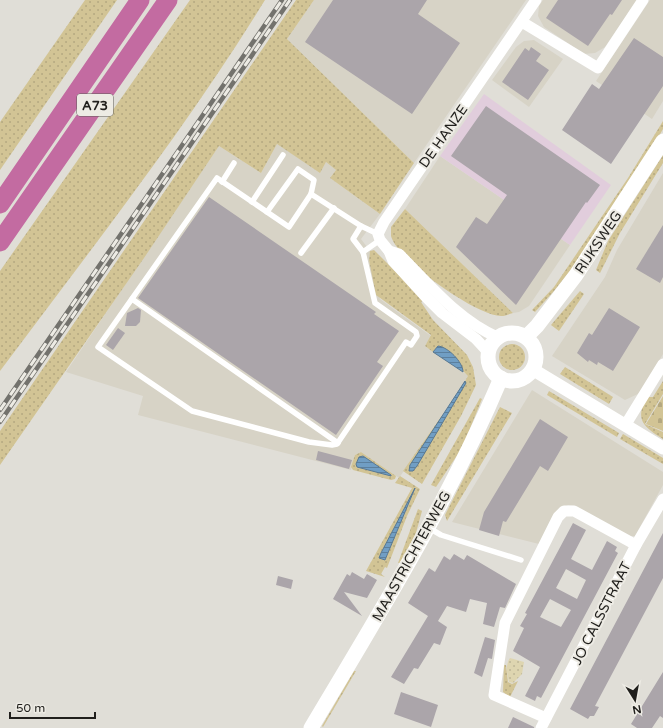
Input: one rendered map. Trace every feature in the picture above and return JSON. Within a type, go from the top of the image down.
[{"type":"highway","name":"A73","points":[[0,204],[140,0]]},
{"type":"highway","name":"A73","points":[[0,242],[168,0]]},
{"type":"main road","name":"RIJKSWEG","points":[[526,337],[537,326],[594,249],[663,141]]},
{"type":"main road","points":[[511,333],[526,337],[532,343],[535,352],[535,361],[532,369],[524,377],[517,380],[501,378],[491,369],[488,352],[491,344],[497,337],[511,333]]},
{"type":"main road","name":"MAASTRICHTERWEG","points":[[311,728],[428,528],[477,432],[501,378]]},
{"type":"street","name":"DE HANZE","points":[[379,237],[384,222],[536,0]]},
{"type":"street","points":[[522,22],[598,68],[643,0]]},
{"type":"street","points":[[379,237],[389,251],[393,261],[442,313],[476,339],[488,352]]},
{"type":"street","points":[[389,251],[398,254],[453,308],[482,331],[497,337]]},
{"type":"street","points":[[626,424],[663,364]]},
{"type":"street","points":[[532,369],[626,424],[663,448]]},
{"type":"street","name":"JO CALSSTRAAT","points":[[544,723],[636,545],[663,499]]},
{"type":"street","points":[[544,723],[494,695],[505,623],[558,517],[564,511],[574,511],[636,545]]},
{"type":"lane","points":[[252,202],[283,155]]},
{"type":"lane","points":[[222,182],[234,163]]},
{"type":"lane","points":[[267,212],[298,169],[314,180],[311,194],[289,227],[217,178],[98,347],[192,411],[309,442],[332,445],[338,443],[406,342],[411,345],[417,336],[416,332],[375,303],[363,252],[353,239],[361,226]]},
{"type":"lane","points":[[311,194],[379,237],[363,252]]},
{"type":"lane","points":[[301,253],[334,208]]},
{"type":"lane","points":[[132,299],[338,443]]},
{"type":"lane","points":[[428,528],[441,535],[521,560]]},
{"type":"shaded area","points":[[314,0],[526,0],[414,163],[287,39]]},
{"type":"shaded area","points":[[543,0],[637,0],[605,47],[595,53],[584,54],[544,27],[538,16],[539,6]]},
{"type":"shaded area","points":[[650,0],[663,0],[663,101],[652,119],[596,81]]},
{"type":"shaded area","points":[[534,40],[563,59],[529,107],[492,80],[516,47],[524,41]]},
{"type":"shaded area","points":[[484,94],[611,185],[570,245],[440,156]]},
{"type":"shaded area","points":[[277,144],[320,172],[326,162],[336,170],[330,178],[380,214],[361,239],[370,251],[369,260],[380,299],[431,336],[425,346],[469,376],[399,478],[361,452],[355,455],[351,470],[138,415],[143,396],[66,372],[219,146],[261,173]]},
{"type":"shaded area","points":[[440,156],[570,245],[529,306],[519,312],[513,313],[405,209]]},
{"type":"shaded area","points":[[663,173],[663,354],[640,393],[625,400],[552,356],[605,277],[617,250]]},
{"type":"shaded area","points":[[532,390],[663,472],[663,485],[635,536],[629,536],[575,506],[568,505],[559,510],[539,544],[452,522]]},
{"type":"green space","points":[[85,0],[117,0],[0,170],[0,122]]},
{"type":"green space","points":[[190,0],[265,0],[203,96],[137,188],[0,371],[0,271]]},
{"type":"green space","points":[[296,0],[314,0],[287,39],[414,163],[380,214],[330,178],[336,170],[326,162],[320,173],[277,144],[261,173],[219,146],[144,258],[0,465],[0,431]]},
{"type":"green space","points":[[663,121],[663,129],[648,155],[581,257],[535,312],[532,310],[554,287],[628,178]]},
{"type":"green space","points":[[663,155],[663,163],[620,233],[600,273],[596,270],[608,241]]},
{"type":"green space","points":[[405,209],[513,313],[501,316],[490,314],[475,307],[439,285],[407,259],[396,246],[391,236],[391,227]]},
{"type":"green space","points":[[374,250],[424,300],[421,302],[433,320],[467,355],[473,367],[476,385],[461,416],[422,484],[403,471],[443,414],[417,466],[468,376],[438,346],[433,352],[425,346],[431,335],[376,295],[369,260],[370,251]]},
{"type":"green space","points":[[580,291],[584,294],[559,331],[551,325]]},
{"type":"green space","points":[[512,344],[521,348],[525,357],[521,366],[512,370],[503,366],[499,357],[503,348]]},
{"type":"green space","points":[[565,367],[613,397],[609,404],[560,374]]},
{"type":"green space","points":[[663,381],[663,394],[645,424],[663,432],[663,439],[646,427],[641,417],[641,412],[647,397],[653,397]]},
{"type":"green space","points":[[549,391],[619,433],[617,437],[547,395]]},
{"type":"green space","points":[[663,396],[663,431],[646,424]]},
{"type":"green space","points":[[480,398],[482,399],[462,448],[436,487],[431,485]]},
{"type":"green space","points":[[500,407],[512,413],[447,521],[445,515]]},
{"type":"green space","points":[[623,434],[663,458],[663,464],[620,439]]},
{"type":"green space","points":[[361,452],[396,476],[395,479],[391,480],[353,470],[351,467],[355,455]],"holes":[[[361,456],[391,476],[357,467]]]},
{"type":"green space","points":[[400,476],[420,489],[407,516],[387,568],[385,567],[381,574],[385,577],[366,571],[412,488],[395,483]],"holes":[[[415,488],[385,560],[379,558],[381,553]]]},
{"type":"green space","points":[[418,509],[422,511],[414,540],[401,563],[398,563]]},
{"type":"green space","points":[[504,665],[506,665],[508,682],[512,684],[518,681],[510,697],[503,692]]},
{"type":"green space","points":[[354,671],[356,671],[323,727],[322,726]]},
{"type":"sand","points":[[510,658],[524,662],[522,674],[513,683],[509,682],[507,673],[507,664]]},
{"type":"water","points":[[438,346],[446,349],[458,360],[463,372],[433,352]]},
{"type":"water","points":[[465,381],[466,383],[417,466],[413,471],[409,471],[410,465]]},
{"type":"water","points":[[363,456],[391,476],[357,467],[356,464],[359,457]]},
{"type":"water","points":[[415,488],[385,560],[379,558],[381,553]]},
{"type":"building","points":[[333,0],[427,0],[418,14],[460,43],[412,114],[305,42]]},
{"type":"building","points":[[558,0],[622,0],[612,15],[610,14],[588,46],[546,18]]},
{"type":"building","points":[[634,38],[663,57],[663,86],[611,164],[562,130],[592,84],[599,89]]},
{"type":"building","points":[[531,47],[541,54],[536,61],[549,70],[528,100],[502,82],[525,48],[529,51]]},
{"type":"building","points":[[486,106],[600,185],[587,203],[586,202],[516,305],[456,247],[476,217],[487,224],[507,195],[451,156]]},
{"type":"building","points":[[209,197],[376,312],[374,314],[399,331],[377,362],[383,366],[336,435],[138,298]]},
{"type":"building","points":[[663,225],[663,277],[660,283],[636,269]]},
{"type":"building","points":[[138,308],[141,310],[140,322],[136,326],[125,326],[127,313]]},
{"type":"building","points":[[609,308],[640,327],[613,371],[598,362],[597,365],[589,360],[588,362],[577,353],[589,333],[592,335]]},
{"type":"building","points":[[118,328],[125,333],[113,350],[106,345]]},
{"type":"building","points":[[540,419],[568,437],[548,471],[540,466],[506,522],[503,521],[499,536],[479,530],[484,512]]},
{"type":"building","points":[[318,451],[352,460],[349,469],[316,460]]},
{"type":"building","points":[[573,523],[586,530],[571,559],[592,570],[607,541],[617,547],[615,551],[618,553],[541,698],[537,696],[535,701],[525,696],[540,667],[513,651],[524,628],[520,626],[527,614],[525,613]],"holes":[[[566,569],[586,580],[577,599],[556,588]],[[550,599],[571,610],[561,627],[540,617]]]},
{"type":"building","points":[[663,533],[663,578],[595,706],[599,707],[594,716],[590,716],[588,719],[570,709]]},
{"type":"building","points":[[454,554],[464,560],[467,555],[516,584],[505,608],[500,607],[494,627],[483,624],[487,603],[470,599],[466,612],[447,606],[438,621],[447,627],[440,645],[434,643],[418,669],[414,668],[404,684],[391,677],[428,616],[408,603],[429,568],[435,572],[444,556],[450,560]]},
{"type":"building","points":[[352,572],[364,579],[367,574],[377,580],[367,598],[344,592],[362,616],[333,599],[347,574],[350,576]]},
{"type":"building","points":[[278,576],[293,580],[291,589],[276,585]]},
{"type":"building","points":[[485,637],[495,640],[492,659],[488,658],[482,677],[474,673]]},
{"type":"building","points":[[663,672],[663,718],[660,716],[652,728],[637,728],[631,724]]},
{"type":"building","points":[[401,692],[438,705],[431,727],[394,714]]},
{"type":"building","points":[[513,717],[534,727],[534,728],[508,728]]},
{"type":"railway","points":[[0,410],[282,0]]},
{"type":"railway","points":[[0,422],[290,0]]}]
